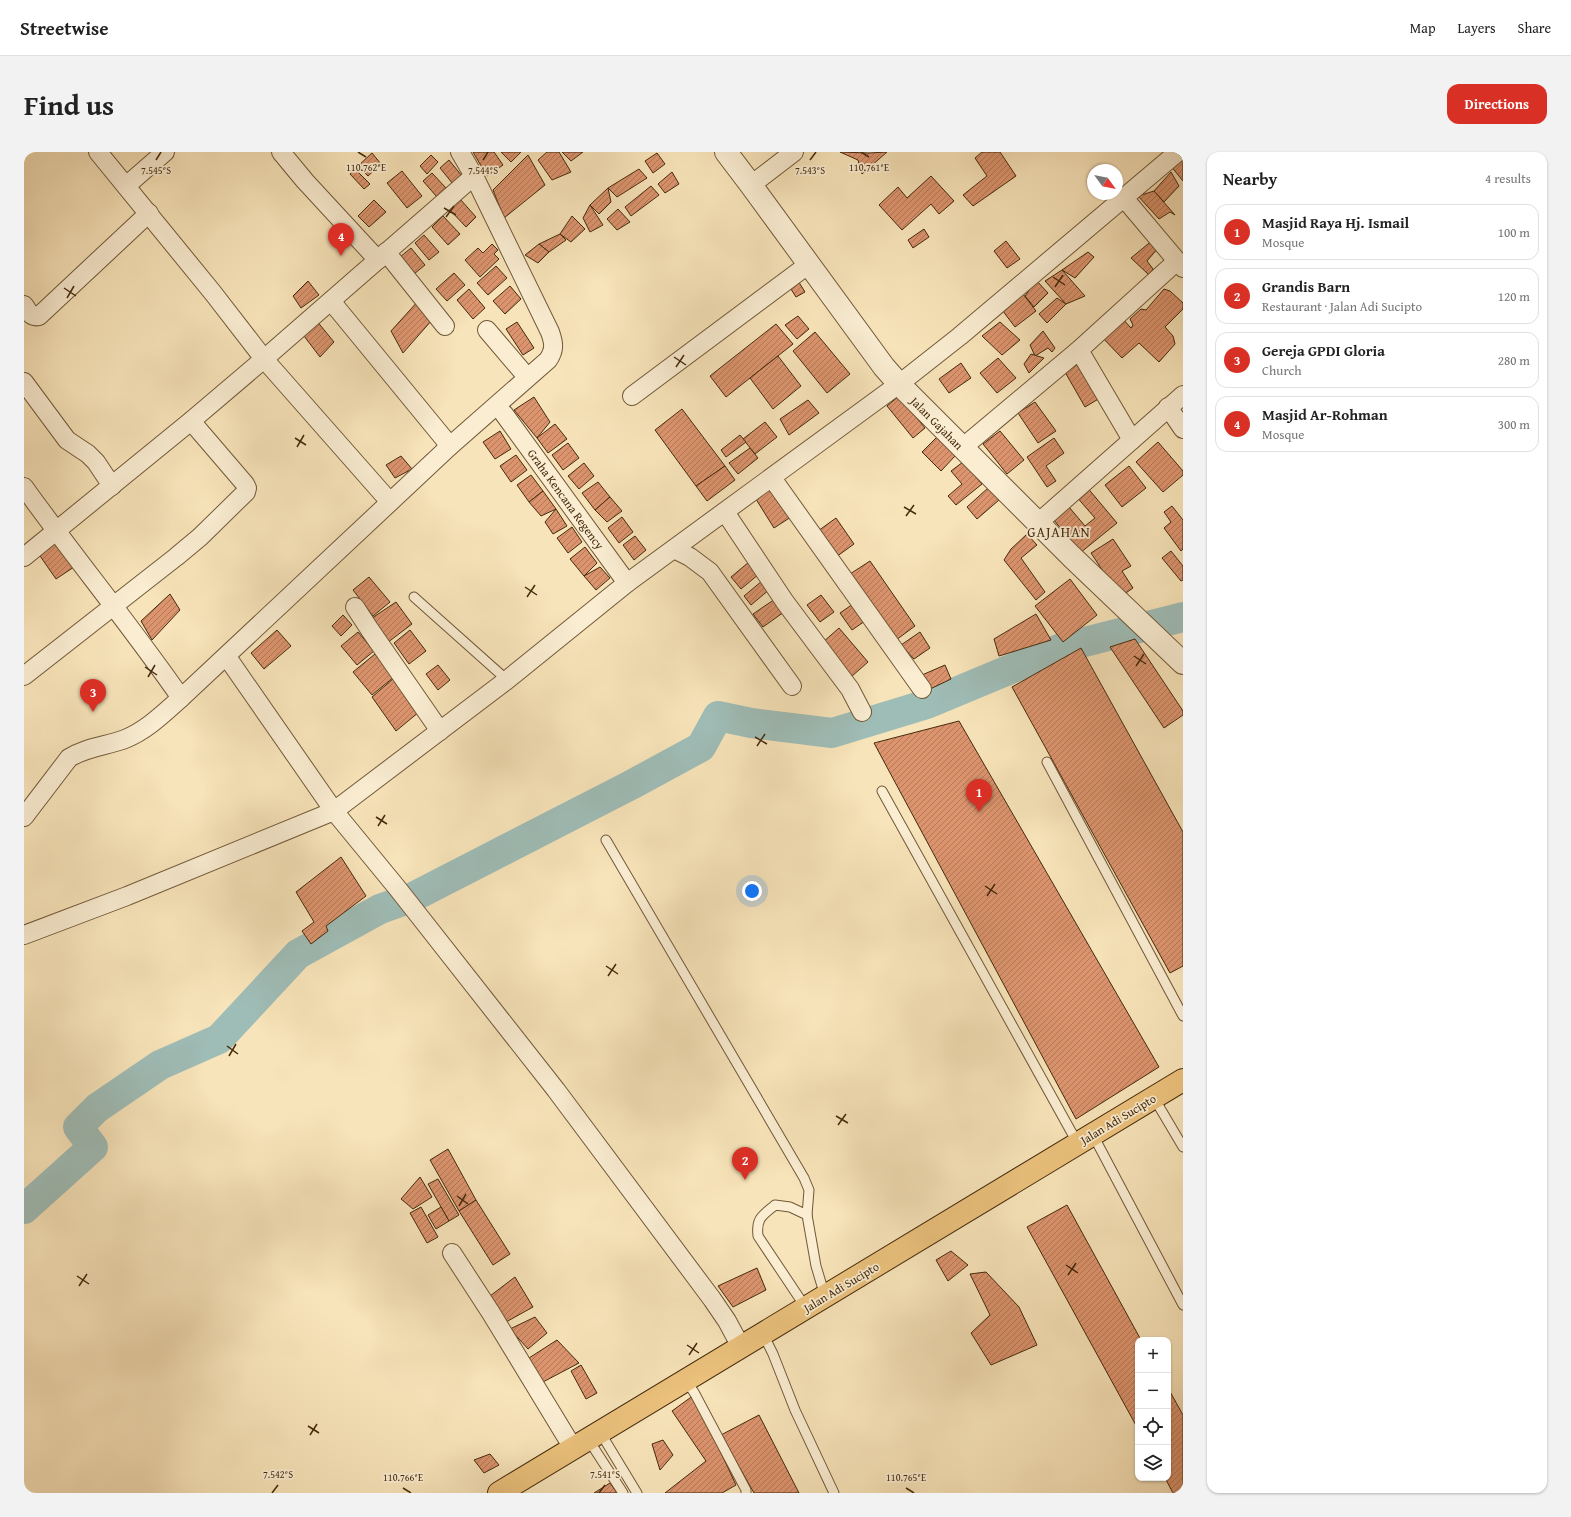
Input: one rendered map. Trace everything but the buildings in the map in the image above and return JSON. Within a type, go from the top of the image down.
[{"type":"highway","name":"Jalan Adi Sucipto","points":[[506,1491],[587,1440],[1183,1080]]},
{"type":"street","points":[[98,152],[149,213],[264,360],[390,502]]},
{"type":"street","points":[[126,186],[165,152]]},
{"type":"street","points":[[280,152],[305,181],[382,256],[445,326]]},
{"type":"street","points":[[24,817],[69,758],[77,753],[126,739],[145,728],[181,698],[227,656],[450,446],[548,360],[552,353],[554,343],[550,332],[474,176],[460,152]]},
{"type":"street","name":"Jalan Gajahan","points":[[726,152],[884,367],[899,384],[1038,523],[1183,663]]},
{"type":"street","points":[[751,185],[794,152]]},
{"type":"street","points":[[24,935],[127,896],[334,811],[507,680],[627,583],[899,384],[960,336],[1178,152]]},
{"type":"street","points":[[24,557],[192,421],[474,176]]},
{"type":"street","points":[[962,448],[1180,265],[1124,198]]},
{"type":"street","points":[[24,305],[32,316],[39,316],[149,213]]},
{"type":"street","points":[[632,396],[809,264]]},
{"type":"street","points":[[331,300],[450,446]]},
{"type":"street","points":[[487,330],[527,378]]},
{"type":"street","points":[[1079,350],[1132,440]]},
{"type":"street","points":[[24,382],[67,440],[88,454],[96,462],[112,486]]},
{"type":"street","points":[[1038,523],[1183,395]]},
{"type":"street","points":[[1168,407],[1183,429]]},
{"type":"street","name":"Graha Kencana Regency","points":[[504,414],[627,583]]},
{"type":"street","points":[[24,676],[176,557],[200,537],[246,492],[247,488],[245,484],[192,421]]},
{"type":"street","points":[[772,478],[922,689]]},
{"type":"street","points":[[24,487],[181,698]]},
{"type":"street","points":[[725,512],[785,602],[850,689],[862,712]]},
{"type":"street","points":[[674,550],[690,557],[710,572],[792,686]]},
{"type":"street","points":[[355,606],[440,731]]},
{"type":"street","points":[[227,656],[334,811],[410,904],[556,1090],[703,1286],[727,1321],[742,1347]]},
{"type":"street","points":[[452,1253],[491,1313],[587,1440]]},
{"type":"lane","points":[[414,597],[507,680]]},
{"type":"lane","points":[[1047,762],[1183,1016]]},
{"type":"lane","points":[[882,791],[1183,1305]]},
{"type":"lane","points":[[606,840],[804,1178],[809,1190],[807,1215],[816,1266],[825,1296]]},
{"type":"lane","points":[[1154,1098],[1183,1147]]},
{"type":"lane","points":[[806,1308],[758,1236],[757,1224],[761,1217],[775,1205],[790,1207],[807,1215]]},
{"type":"lane","points":[[763,1334],[773,1354],[795,1410],[834,1493]]},
{"type":"lane","points":[[686,1380],[736,1469],[746,1493]]},
{"type":"lane","points":[[587,1440],[623,1493]]},
{"type":"lane","points":[[587,1440],[637,1493]]},
{"type":"waterway","points":[[24,1209],[93,1147],[78,1127],[97,1108],[160,1065],[219,1039],[298,954],[380,909],[411,898],[631,785],[701,747],[718,716],[751,723],[832,733],[927,704],[1061,648],[1183,617]]},
{"type":"place","name":"Masjid Ar-Rohman","points":[[341,256]]},
{"type":"place","name":"Gereja GPDI Gloria","points":[[93,712]]},
{"type":"place","name":"Masjid Raya Hj. Ismail","points":[[979,812]]},
{"type":"place","name":"Grandis Barn","points":[[745,1180]]},
{"type":"district","name":"GAJAHAN","points":[[1059,532]]}]
